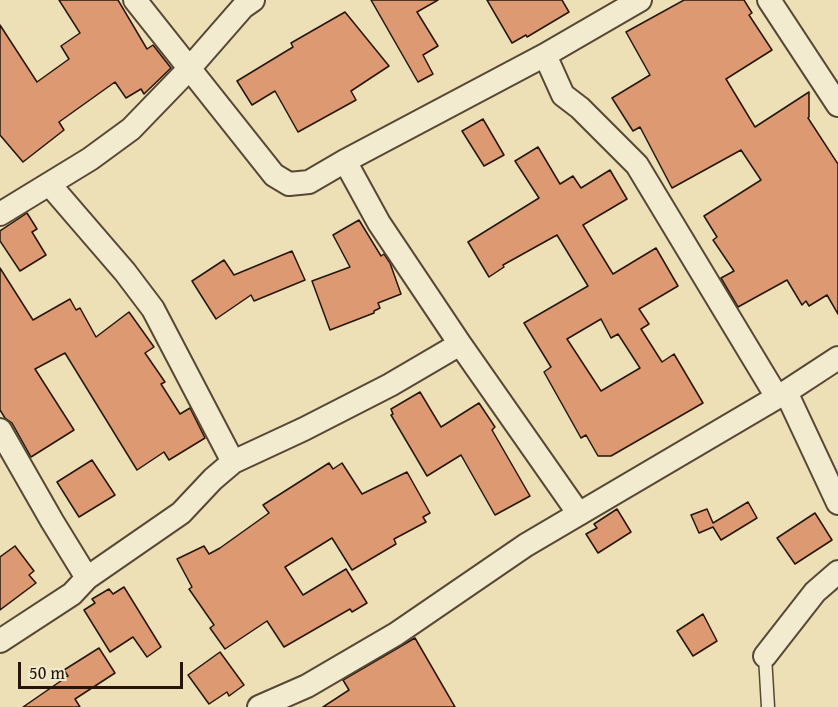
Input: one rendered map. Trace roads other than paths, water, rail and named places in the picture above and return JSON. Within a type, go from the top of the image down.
[{"type":"street","points":[[135,0],[188,70],[274,175],[289,184],[309,182],[545,55],[640,0]]},
{"type":"street","points":[[0,214],[50,185],[131,129],[188,70],[243,7],[253,0]]},
{"type":"street","points":[[769,0],[838,105]]},
{"type":"street","points":[[545,55],[563,96],[580,108],[637,165],[781,394],[838,503]]},
{"type":"street","points":[[345,161],[379,223],[579,514]]},
{"type":"street","points":[[50,185],[125,272],[153,309],[233,462]]},
{"type":"street","points":[[0,641],[72,594],[87,578],[181,513],[213,479],[233,462],[390,385],[460,344]]},
{"type":"street","points":[[259,707],[307,686],[396,634],[526,545],[838,358]]},
{"type":"street","points":[[0,430],[87,578]]},
{"type":"street","points":[[765,656],[815,592],[838,572]]},
{"type":"lane","points":[[765,656],[768,707]]}]
